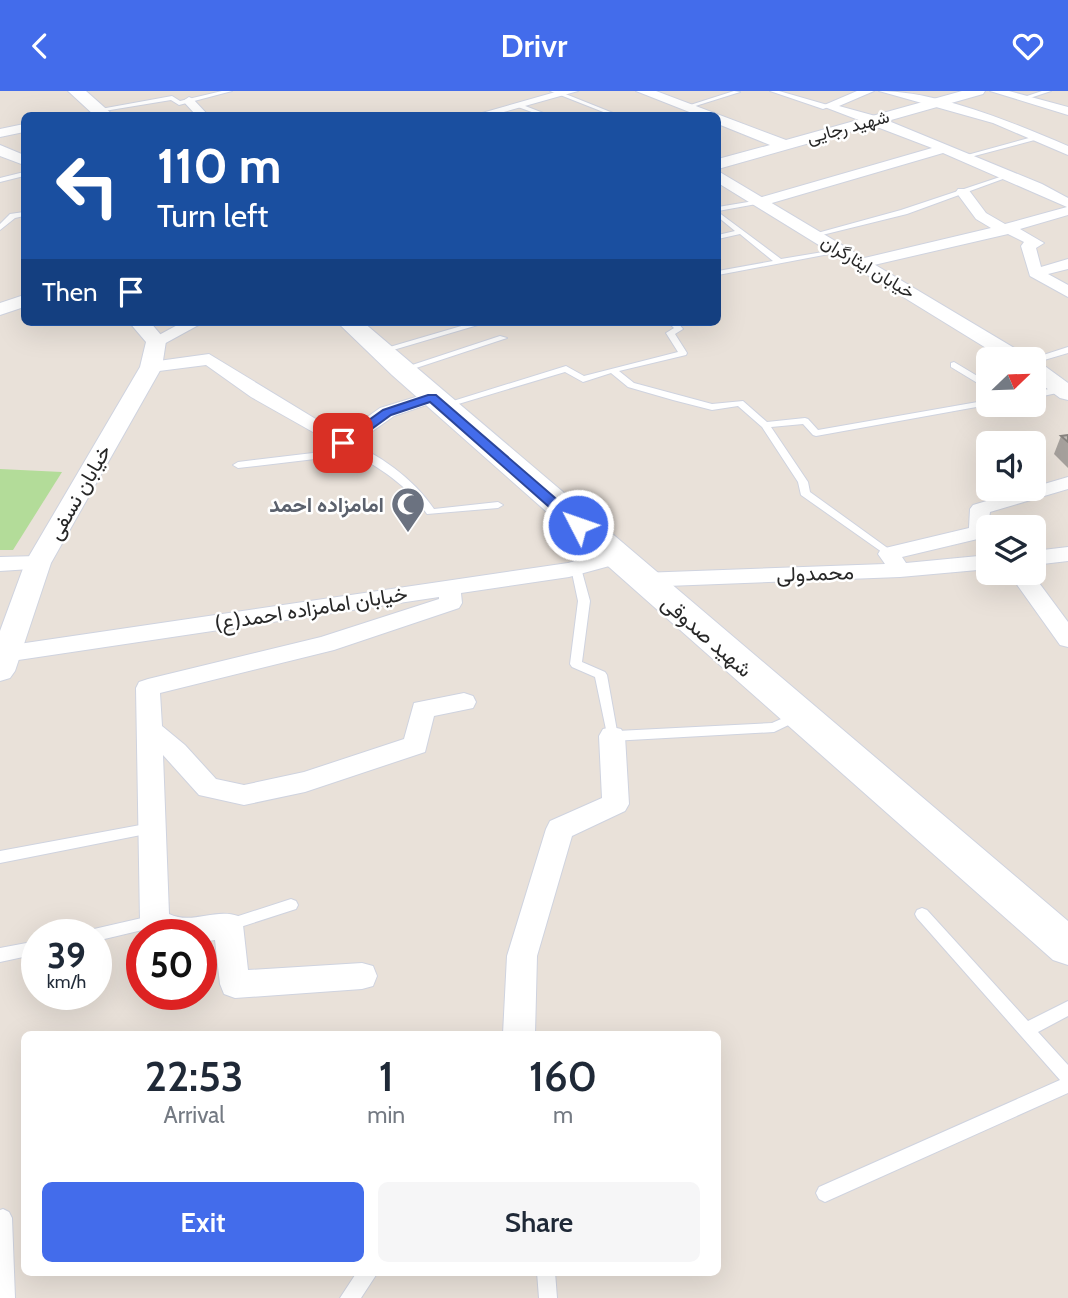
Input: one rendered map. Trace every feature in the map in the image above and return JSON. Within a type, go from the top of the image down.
[{"type":"main road","points":[[76,91],[96,112]]},
{"type":"main road","name":"شهید صدوقی","points":[[353,326],[641,580],[1068,947]]},
{"type":"street","points":[[508,91],[534,102]]},
{"type":"street","points":[[643,91],[701,112]]},
{"type":"street","points":[[828,106],[868,91]]},
{"type":"street","points":[[885,91],[997,120],[1068,151]]},
{"type":"street","name":"شهید رجایی","points":[[721,163],[973,91]]},
{"type":"street","points":[[996,91],[1068,111]]},
{"type":"street","points":[[494,112],[562,92]]},
{"type":"street","points":[[189,101],[199,112]]},
{"type":"street","points":[[828,106],[963,157],[1037,187],[1068,203]]},
{"type":"street","points":[[721,120],[784,145]]},
{"type":"street","points":[[0,133],[21,129]]},
{"type":"street","points":[[760,202],[943,149]]},
{"type":"street","points":[[0,150],[21,158]]},
{"type":"street","name":"خیابان ایثارگران","points":[[721,179],[999,347]]},
{"type":"street","points":[[963,192],[981,216],[1037,243],[1028,246],[1035,273],[1068,292]]},
{"type":"street","points":[[861,263],[1007,229],[1068,211]]},
{"type":"street","points":[[1035,273],[1068,264]]},
{"type":"street","points":[[0,309],[21,302]]},
{"type":"street","points":[[143,326],[156,341],[188,326]]},
{"type":"street","name":"خیابان نسفی","points":[[3,663],[38,563],[151,367],[156,341]]},
{"type":"street","points":[[151,367],[209,359],[257,393],[343,443],[387,412],[437,402]]},
{"type":"street","points":[[1046,377],[1066,391]]},
{"type":"street","points":[[981,515],[980,509],[1068,483]]},
{"type":"street","points":[[894,562],[976,539]]},
{"type":"street","points":[[1046,557],[1068,554]]},
{"type":"street","name":"خیابان امامزاده احمد(ع)","points":[[3,663],[576,568],[615,557]]},
{"type":"street","name":"محمدولی","points":[[641,580],[894,562],[976,562]]},
{"type":"street","points":[[0,564],[38,563]]},
{"type":"street","points":[[1028,585],[1068,639]]},
{"type":"street","points":[[155,919],[148,688],[327,644],[376,628],[451,603],[449,588]]},
{"type":"street","points":[[148,729],[176,752],[208,788],[244,795],[305,782],[416,745],[423,709],[464,702]]},
{"type":"street","points":[[519,1031],[522,956],[560,829],[616,804],[612,736]]},
{"type":"street","points":[[217,927],[228,925],[235,984],[362,976]]},
{"type":"lane","points":[[102,112],[172,98],[179,103],[229,91]]},
{"type":"lane","points":[[687,107],[737,91]]},
{"type":"lane","points":[[773,91],[823,107],[828,106]]},
{"type":"lane","points":[[1024,98],[1048,91]]},
{"type":"lane","points":[[562,92],[608,112]]},
{"type":"lane","points":[[520,106],[536,112]]},
{"type":"lane","points":[[963,157],[1040,137]]},
{"type":"lane","points":[[0,180],[21,175]]},
{"type":"lane","points":[[814,235],[904,212],[1008,176]]},
{"type":"lane","points":[[721,211],[760,202]]},
{"type":"lane","points":[[0,228],[13,216],[21,215]]},
{"type":"lane","points":[[721,215],[778,261]]},
{"type":"lane","points":[[721,236],[741,232]]},
{"type":"lane","points":[[721,272],[841,251]]},
{"type":"lane","points":[[390,361],[474,326]]},
{"type":"lane","points":[[437,402],[566,369],[583,379],[683,353],[670,333],[679,329],[676,326]]},
{"type":"lane","points":[[390,361],[503,338]]},
{"type":"lane","points":[[1046,356],[1068,350]]},
{"type":"lane","points":[[954,365],[976,379]]},
{"type":"lane","points":[[612,370],[631,386],[676,398],[712,407],[740,403],[765,425],[803,482],[804,493],[894,562]]},
{"type":"lane","points":[[1046,394],[1066,391]]},
{"type":"lane","points":[[765,425],[805,421],[816,433],[976,405]]},
{"type":"lane","points":[[239,464],[315,456],[343,443],[404,478],[419,492],[431,512],[498,505]]},
{"type":"lane","points":[[576,568],[584,601],[576,664],[601,675],[612,736],[774,727],[798,716]]},
{"type":"lane","points":[[0,857],[151,828]]},
{"type":"lane","points":[[228,925],[292,905]]},
{"type":"lane","points":[[922,914],[1068,1077]]},
{"type":"lane","points":[[0,955],[21,950]]},
{"type":"lane","points":[[1026,1030],[1068,1008]]},
{"type":"lane","points":[[825,1193],[1068,1085]]},
{"type":"lane","points":[[4,1217],[6,1298]]},
{"type":"lane","points":[[349,1298],[366,1276]]},
{"type":"lane","points":[[546,1276],[548,1298]]},
{"type":"green space","points":[[0,469],[62,472],[13,550],[0,550]]},
{"type":"place","name":"امامزاده احمد","points":[[408,534]]},
{"type":"route","points":[[343,443],[387,412],[432,397],[578,525]]}]
